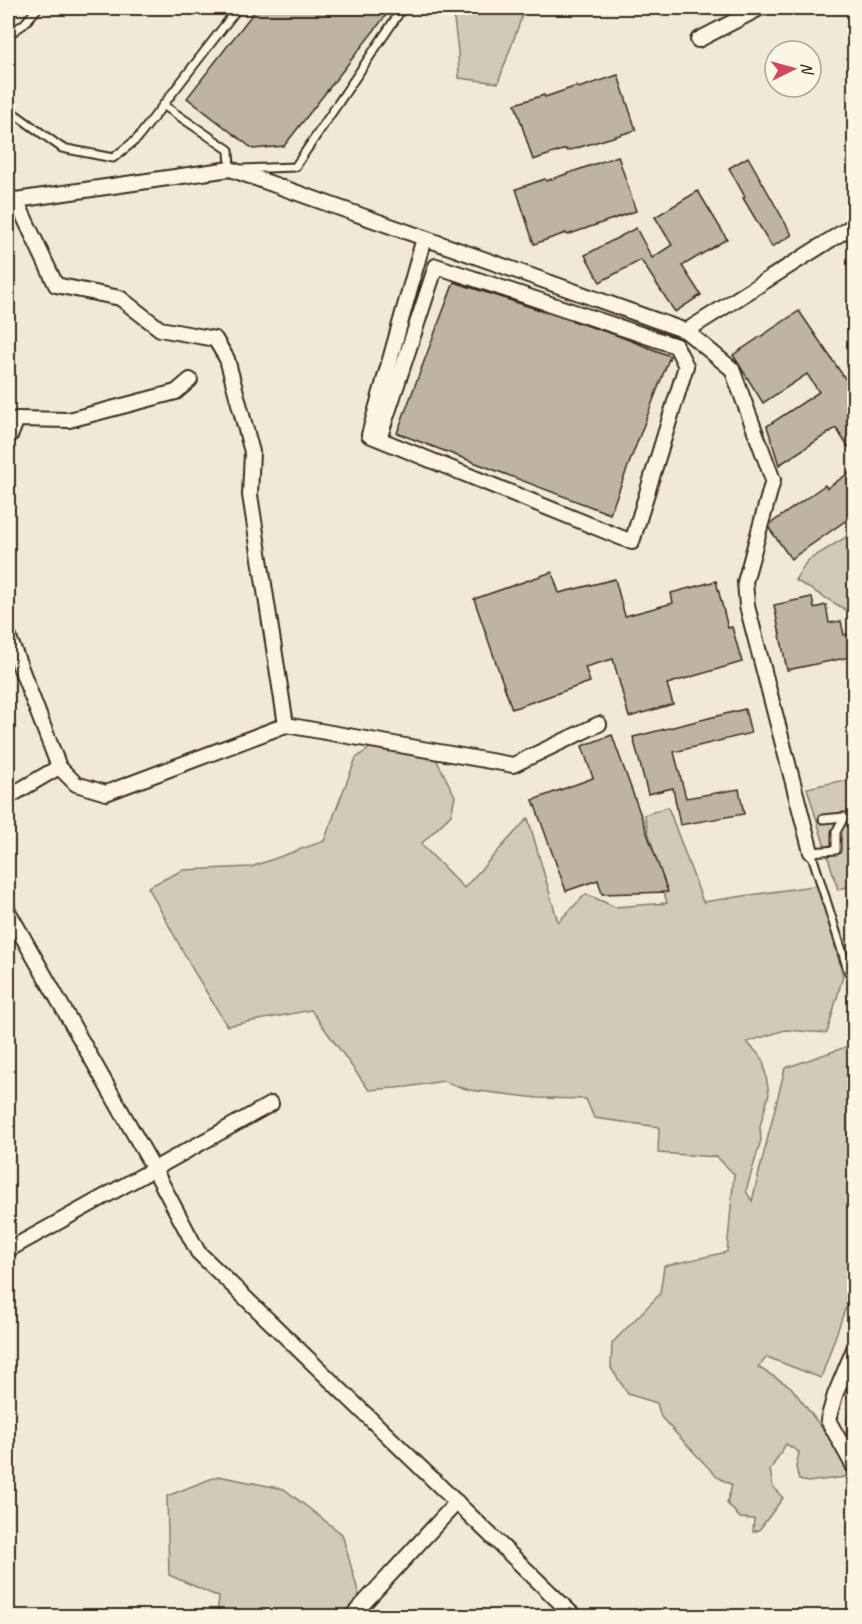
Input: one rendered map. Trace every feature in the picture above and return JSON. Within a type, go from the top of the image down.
[{"type":"street","points":[[698,40],[760,8]]},
{"type":"street","points":[[286,725],[250,495],[252,452],[227,359],[215,339],[160,329],[120,298],[56,285],[11,199],[230,169],[686,331],[732,369],[773,480],[745,582],[747,606],[812,852]]},
{"type":"street","points":[[686,331],[855,225]]},
{"type":"street","points":[[379,439],[436,266],[676,346],[686,366],[632,542],[369,435],[424,238]]},
{"type":"street","points":[[8,435],[11,434],[17,418],[69,420],[176,392],[190,380]]},
{"type":"street","points":[[8,635],[60,767],[76,784],[106,793],[286,725],[513,765],[598,724]]},
{"type":"street","points":[[8,797],[60,767]]},
{"type":"street","points":[[8,911],[154,1169],[198,1252],[574,1617]]},
{"type":"street","points":[[8,1250],[271,1104]]},
{"type":"street","points":[[855,1349],[834,1395],[828,1420],[855,1467]]},
{"type":"street","points":[[352,1617],[458,1502]]},
{"type":"lane","points":[[8,34],[24,24],[38,8]]},
{"type":"lane","points":[[8,109],[62,148],[113,158],[137,139],[238,8]]},
{"type":"lane","points":[[163,105],[229,150],[230,169],[295,167],[401,8]]},
{"type":"lane","points":[[823,819],[844,817],[837,832],[836,850],[812,852],[848,970],[855,981]]},
{"type":"shaded area","points":[[449,8],[525,8],[498,83],[459,78],[453,12]]},
{"type":"shaded area","points":[[854,532],[854,617],[853,614],[795,580],[807,561]]},
{"type":"shaded area","points":[[374,745],[435,757],[455,796],[451,815],[421,844],[464,888],[528,818],[558,922],[586,894],[615,907],[667,903],[644,815],[668,807],[703,902],[819,885],[843,976],[827,1033],[785,1030],[747,1042],[763,1059],[769,1094],[760,1126],[761,1140],[746,1191],[752,1201],[785,1068],[854,1044],[854,1313],[845,1309],[821,1378],[767,1357],[758,1367],[791,1387],[837,1448],[852,1449],[846,1432],[848,1411],[854,1410],[854,1462],[845,1477],[808,1482],[799,1480],[796,1467],[799,1452],[786,1444],[770,1470],[773,1487],[783,1498],[759,1530],[753,1532],[754,1519],[740,1518],[727,1503],[732,1485],[717,1477],[661,1417],[657,1403],[628,1394],[611,1368],[612,1343],[660,1294],[664,1266],[727,1252],[734,1174],[717,1157],[658,1153],[659,1127],[594,1118],[586,1099],[538,1098],[469,1090],[443,1081],[369,1090],[311,1010],[227,1026],[193,970],[148,887],[183,870],[251,867],[324,841],[356,758]]},
{"type":"shaded area","points":[[840,781],[854,781],[854,884],[838,890],[807,788]]},
{"type":"shaded area","points":[[218,1476],[284,1489],[342,1534],[365,1616],[217,1616],[219,1597],[169,1575],[167,1496]]},
{"type":"building","points":[[257,8],[378,8],[387,14],[284,146],[253,149],[187,98]]},
{"type":"building","points":[[618,75],[636,130],[533,160],[515,104]]},
{"type":"building","points":[[618,156],[636,211],[534,244],[516,189]]},
{"type":"building","points":[[748,157],[792,235],[772,247],[743,198],[745,197],[729,168]]},
{"type":"building","points":[[698,191],[727,239],[682,266],[701,295],[675,312],[641,260],[600,282],[585,255],[636,228],[652,258],[672,245],[655,217]]},
{"type":"building","points":[[454,282],[616,335],[670,356],[610,514],[397,433]]},
{"type":"building","points":[[799,311],[855,393],[855,442],[848,447],[836,428],[779,465],[767,426],[819,392],[807,374],[763,403],[733,355]]},
{"type":"building","points":[[855,469],[855,514],[791,559],[769,528],[770,524],[825,485],[827,488]]},
{"type":"building","points":[[552,572],[559,593],[615,579],[625,616],[673,603],[671,593],[716,581],[728,628],[732,627],[742,662],[667,684],[673,704],[629,717],[613,659],[585,667],[590,682],[512,709],[474,599]]},
{"type":"building","points":[[812,597],[814,608],[826,605],[829,623],[841,621],[844,635],[855,633],[855,656],[787,670],[774,605]]},
{"type":"building","points":[[745,709],[751,733],[674,752],[686,798],[739,789],[744,814],[680,825],[673,788],[648,794],[633,737]]},
{"type":"building","points":[[612,735],[668,892],[602,894],[598,880],[566,891],[533,800],[593,778],[582,746]]}]
